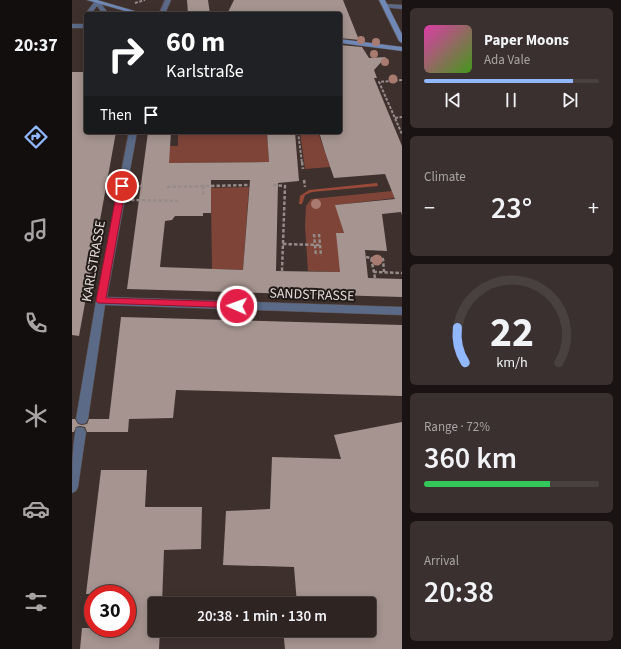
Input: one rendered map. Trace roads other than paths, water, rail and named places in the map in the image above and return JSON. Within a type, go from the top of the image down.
[{"type":"street","points":[[163,12],[168,0]]},
{"type":"street","points":[[89,12],[94,1]]},
{"type":"street","points":[[94,1],[104,12]]},
{"type":"street","points":[[94,1],[135,12]]},
{"type":"street","points":[[384,3],[402,7]]},
{"type":"street","points":[[384,3],[402,41]]},
{"type":"street","points":[[72,26],[83,26]]},
{"type":"street","points":[[342,42],[402,49]]},
{"type":"street","name":"KARLSTRASSE","points":[[82,420],[119,200],[134,134]]},
{"type":"street","name":"SANDSTRASSE","points":[[101,301],[402,311]]},
{"type":"street","points":[[72,487],[80,432]]}]
